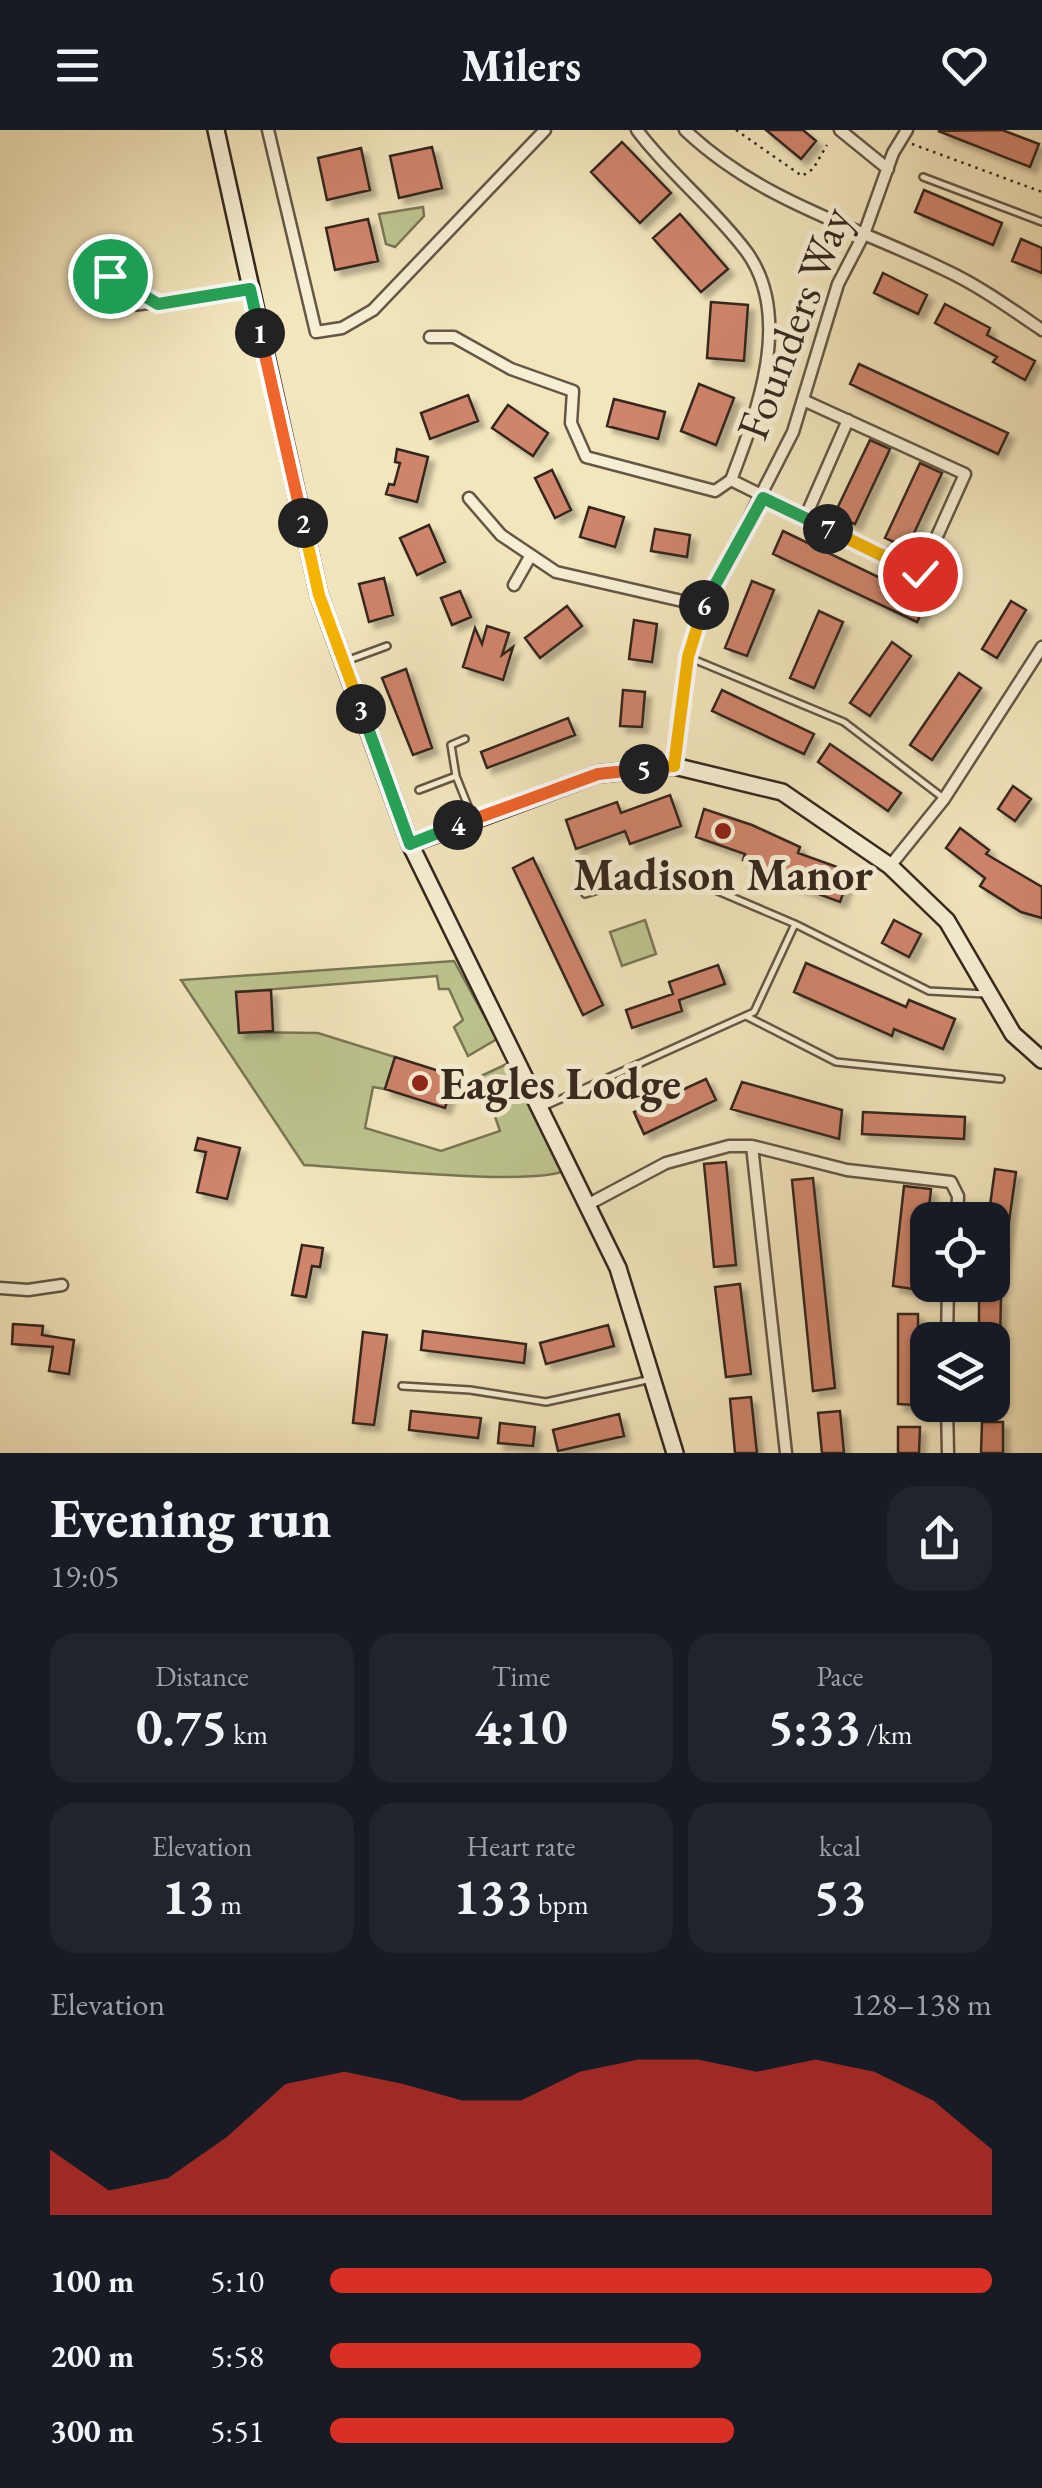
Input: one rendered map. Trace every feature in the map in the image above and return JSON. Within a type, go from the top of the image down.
[{"type":"street","points":[[216,130],[319,595],[410,844],[618,1268],[675,1453]]},
{"type":"street","points":[[268,130],[316,332],[342,328],[373,310],[539,132]]},
{"type":"street","points":[[430,337],[454,337],[512,369],[574,391],[572,423],[586,457],[716,491],[730,480],[761,381],[769,334],[768,299],[745,250],[637,130]]},
{"type":"street","points":[[685,130],[748,182],[825,221],[953,273],[1042,330]]},
{"type":"street","points":[[840,130],[888,169]]},
{"type":"street","name":"Founders Way","points":[[674,766],[688,657],[704,606],[763,498],[802,400],[838,284],[864,234],[907,130]]},
{"type":"street","points":[[730,480],[920,574],[965,474],[802,400]]},
{"type":"street","points":[[805,518],[848,420]]},
{"type":"street","points":[[470,498],[501,534],[556,572],[704,606]]},
{"type":"street","points":[[514,585],[531,554]]},
{"type":"street","points":[[890,866],[944,800],[1042,647]]},
{"type":"street","points":[[410,844],[598,774],[674,766],[782,792],[890,866],[947,921],[1012,1034],[1042,1060]]},
{"type":"street","points":[[587,1204],[666,1163],[729,1146],[752,1146],[847,1170],[950,1182],[958,1202]]},
{"type":"street","points":[[752,1146],[786,1453]]},
{"type":"street","points":[[0,1288],[28,1290],[62,1285]]},
{"type":"street","points":[[948,1422],[948,1453]]},
{"type":"lane","points":[[923,176],[1042,222]]},
{"type":"lane","points":[[158,304],[116,277],[102,279],[94,290],[97,302],[108,308],[158,304],[250,289]]},
{"type":"lane","points":[[344,662],[387,646]]},
{"type":"lane","points":[[688,657],[844,722],[944,800]]},
{"type":"lane","points":[[465,739],[451,746],[456,776],[473,819]]},
{"type":"lane","points":[[419,790],[456,776]]},
{"type":"lane","points":[[585,894],[666,869],[795,924],[929,991],[988,993]]},
{"type":"lane","points":[[540,1108],[754,1012],[795,924]]},
{"type":"lane","points":[[746,1016],[836,1062],[1001,1080]]},
{"type":"lane","points":[[402,1386],[470,1390],[546,1402],[655,1378]]},
{"type":"path","points":[[736,130],[796,176],[809,173],[827,145]]},
{"type":"path","points":[[910,144],[1042,192]]},
{"type":"green space","points":[[423,207],[424,216],[395,247],[386,244],[379,214]]},
{"type":"green space","points":[[645,920],[656,954],[622,966],[610,932]]},
{"type":"green space","points":[[454,961],[497,1039],[468,1056],[454,1027],[463,1020],[449,989],[439,989],[437,976],[237,992],[239,1032],[318,1033],[395,1057],[385,1089],[373,1087],[365,1128],[441,1151],[500,1131],[481,1076],[509,1063],[567,1169],[522,1177],[485,1177],[304,1165],[181,980]]},
{"type":"building","points":[[766,130],[803,130],[816,141],[801,159]]},
{"type":"building","points":[[1002,130],[1039,144],[1030,167],[938,131]]},
{"type":"building","points":[[622,142],[671,193],[640,223],[591,172]]},
{"type":"building","points":[[432,147],[442,188],[399,198],[390,156]]},
{"type":"building","points":[[361,148],[370,190],[327,200],[318,158]]},
{"type":"building","points":[[924,190],[1002,223],[993,245],[915,212]]},
{"type":"building","points":[[680,214],[728,269],[701,292],[653,238]]},
{"type":"building","points":[[368,219],[378,261],[335,270],[326,228]]},
{"type":"building","points":[[1021,239],[1042,248],[1042,273],[1012,261]]},
{"type":"building","points":[[883,273],[927,295],[918,314],[874,293]]},
{"type":"building","points":[[711,302],[748,305],[744,361],[707,358]]},
{"type":"building","points":[[945,304],[990,328],[987,335],[1035,361],[1025,380],[993,362],[997,357],[935,323]]},
{"type":"building","points":[[859,364],[1008,433],[998,454],[850,384]]},
{"type":"building","points":[[699,384],[734,398],[716,445],[681,431]]},
{"type":"building","points":[[468,395],[478,421],[430,439],[421,413]]},
{"type":"building","points":[[614,399],[665,412],[658,439],[607,426]]},
{"type":"building","points":[[508,405],[548,433],[533,456],[492,428]]},
{"type":"building","points":[[870,440],[890,449],[855,524],[834,515]]},
{"type":"building","points":[[397,449],[428,457],[417,502],[386,494],[389,484],[394,485],[400,463],[395,462]]},
{"type":"building","points":[[920,463],[942,473],[907,548],[885,538]]},
{"type":"building","points":[[552,470],[571,510],[555,518],[535,478]]},
{"type":"building","points":[[589,507],[624,517],[615,547],[580,537]]},
{"type":"building","points":[[429,525],[445,562],[417,575],[400,538]]},
{"type":"building","points":[[655,529],[690,535],[687,557],[651,551]]},
{"type":"building","points":[[783,531],[928,601],[917,622],[773,554]]},
{"type":"building","points":[[384,578],[393,615],[369,622],[359,584]]},
{"type":"building","points":[[752,581],[774,590],[747,656],[725,648]]},
{"type":"building","points":[[460,591],[471,617],[452,625],[441,598]]},
{"type":"building","points":[[1011,601],[1026,610],[997,658],[982,649]]},
{"type":"building","points":[[567,606],[582,626],[540,658],[525,638]]},
{"type":"building","points":[[819,611],[843,622],[814,688],[790,678]]},
{"type":"building","points":[[634,620],[657,624],[652,662],[629,659]]},
{"type":"building","points":[[487,626],[509,633],[502,655],[513,647],[503,680],[463,667],[475,628],[482,644]]},
{"type":"building","points":[[892,642],[911,656],[870,716],[850,703]]},
{"type":"building","points":[[406,669],[432,748],[413,755],[382,678]]},
{"type":"building","points":[[959,673],[981,688],[932,760],[910,745]]},
{"type":"building","points":[[623,690],[645,692],[642,727],[620,726]]},
{"type":"building","points":[[722,690],[814,734],[804,754],[712,711]]},
{"type":"building","points":[[568,718],[575,735],[487,768],[481,752]]},
{"type":"building","points":[[830,744],[901,793],[888,811],[818,762]]},
{"type":"building","points":[[1013,786],[1031,799],[1015,821],[998,809]]},
{"type":"building","points":[[670,795],[681,826],[630,844],[625,831],[576,849],[566,820],[617,802],[621,813]]},
{"type":"building","points":[[704,809],[752,825],[800,847],[798,853],[851,872],[840,902],[743,860],[745,854],[696,837]]},
{"type":"building","points":[[960,828],[989,850],[986,854],[1042,887],[1042,918],[1021,912],[980,886],[985,878],[946,848]]},
{"type":"building","points":[[533,858],[603,1005],[583,1015],[513,868]]},
{"type":"building","points":[[894,920],[921,934],[909,957],[882,943]]},
{"type":"building","points":[[806,963],[906,1007],[909,1000],[955,1019],[943,1049],[894,1029],[892,1036],[794,992]]},
{"type":"building","points":[[718,965],[725,984],[679,1000],[682,1011],[632,1028],[626,1010],[673,994],[669,982]]},
{"type":"building","points":[[271,990],[273,1031],[239,1033],[236,992]]},
{"type":"building","name":"Eagles Lodge","points":[[395,1057],[455,1076],[445,1108],[385,1089]]},
{"type":"building","points":[[706,1079],[716,1100],[644,1134],[634,1112]]},
{"type":"building","points":[[742,1082],[842,1110],[839,1139],[731,1109]]},
{"type":"building","points":[[863,1112],[965,1117],[964,1139],[862,1134]]},
{"type":"building","points":[[198,1138],[240,1148],[227,1199],[197,1192],[206,1152],[195,1150]]},
{"type":"building","points":[[726,1162],[736,1265],[714,1267],[704,1164]]},
{"type":"building","points":[[995,1169],[1016,1172],[1010,1215],[1010,1202],[990,1202]]},
{"type":"building","points":[[813,1178],[835,1388],[813,1391],[792,1180]]},
{"type":"building","points":[[904,1186],[931,1189],[930,1202],[910,1202],[910,1289],[893,1286]]},
{"type":"building","points":[[302,1245],[323,1248],[320,1267],[312,1266],[306,1297],[292,1295]]},
{"type":"building","points":[[740,1284],[751,1374],[726,1377],[715,1287]]},
{"type":"building","points":[[979,1302],[1001,1302],[1000,1322],[979,1322]]},
{"type":"building","points":[[898,1314],[918,1314],[918,1322],[910,1322],[910,1405],[898,1404]]},
{"type":"building","points":[[13,1324],[43,1326],[42,1335],[74,1340],[69,1374],[49,1371],[53,1347],[12,1344]]},
{"type":"building","points":[[608,1325],[614,1346],[546,1364],[540,1343]]},
{"type":"building","points":[[423,1331],[526,1344],[524,1363],[421,1350]]},
{"type":"building","points":[[363,1332],[387,1335],[374,1425],[353,1423]]},
{"type":"building","points":[[751,1397],[757,1453],[735,1453],[730,1399]]},
{"type":"building","points":[[411,1411],[481,1418],[478,1438],[409,1430]]},
{"type":"building","points":[[840,1411],[844,1453],[822,1453],[818,1413]]},
{"type":"building","points":[[619,1414],[624,1436],[558,1451],[553,1430]]},
{"type":"building","points":[[982,1422],[1003,1422],[1003,1453],[981,1453]]},
{"type":"building","points":[[500,1423],[535,1427],[533,1446],[498,1443]]},
{"type":"building","points":[[898,1427],[920,1427],[919,1453],[898,1453]]},
{"type":"place","name":"Madison Manor","points":[[723,831]]},
{"type":"place","name":"Eagles Lodge","points":[[420,1083]]},
{"type":"route","points":[[110,276],[158,304],[250,289],[319,595],[410,844],[598,774],[674,766],[688,657],[704,606],[763,498],[920,574]]}]
